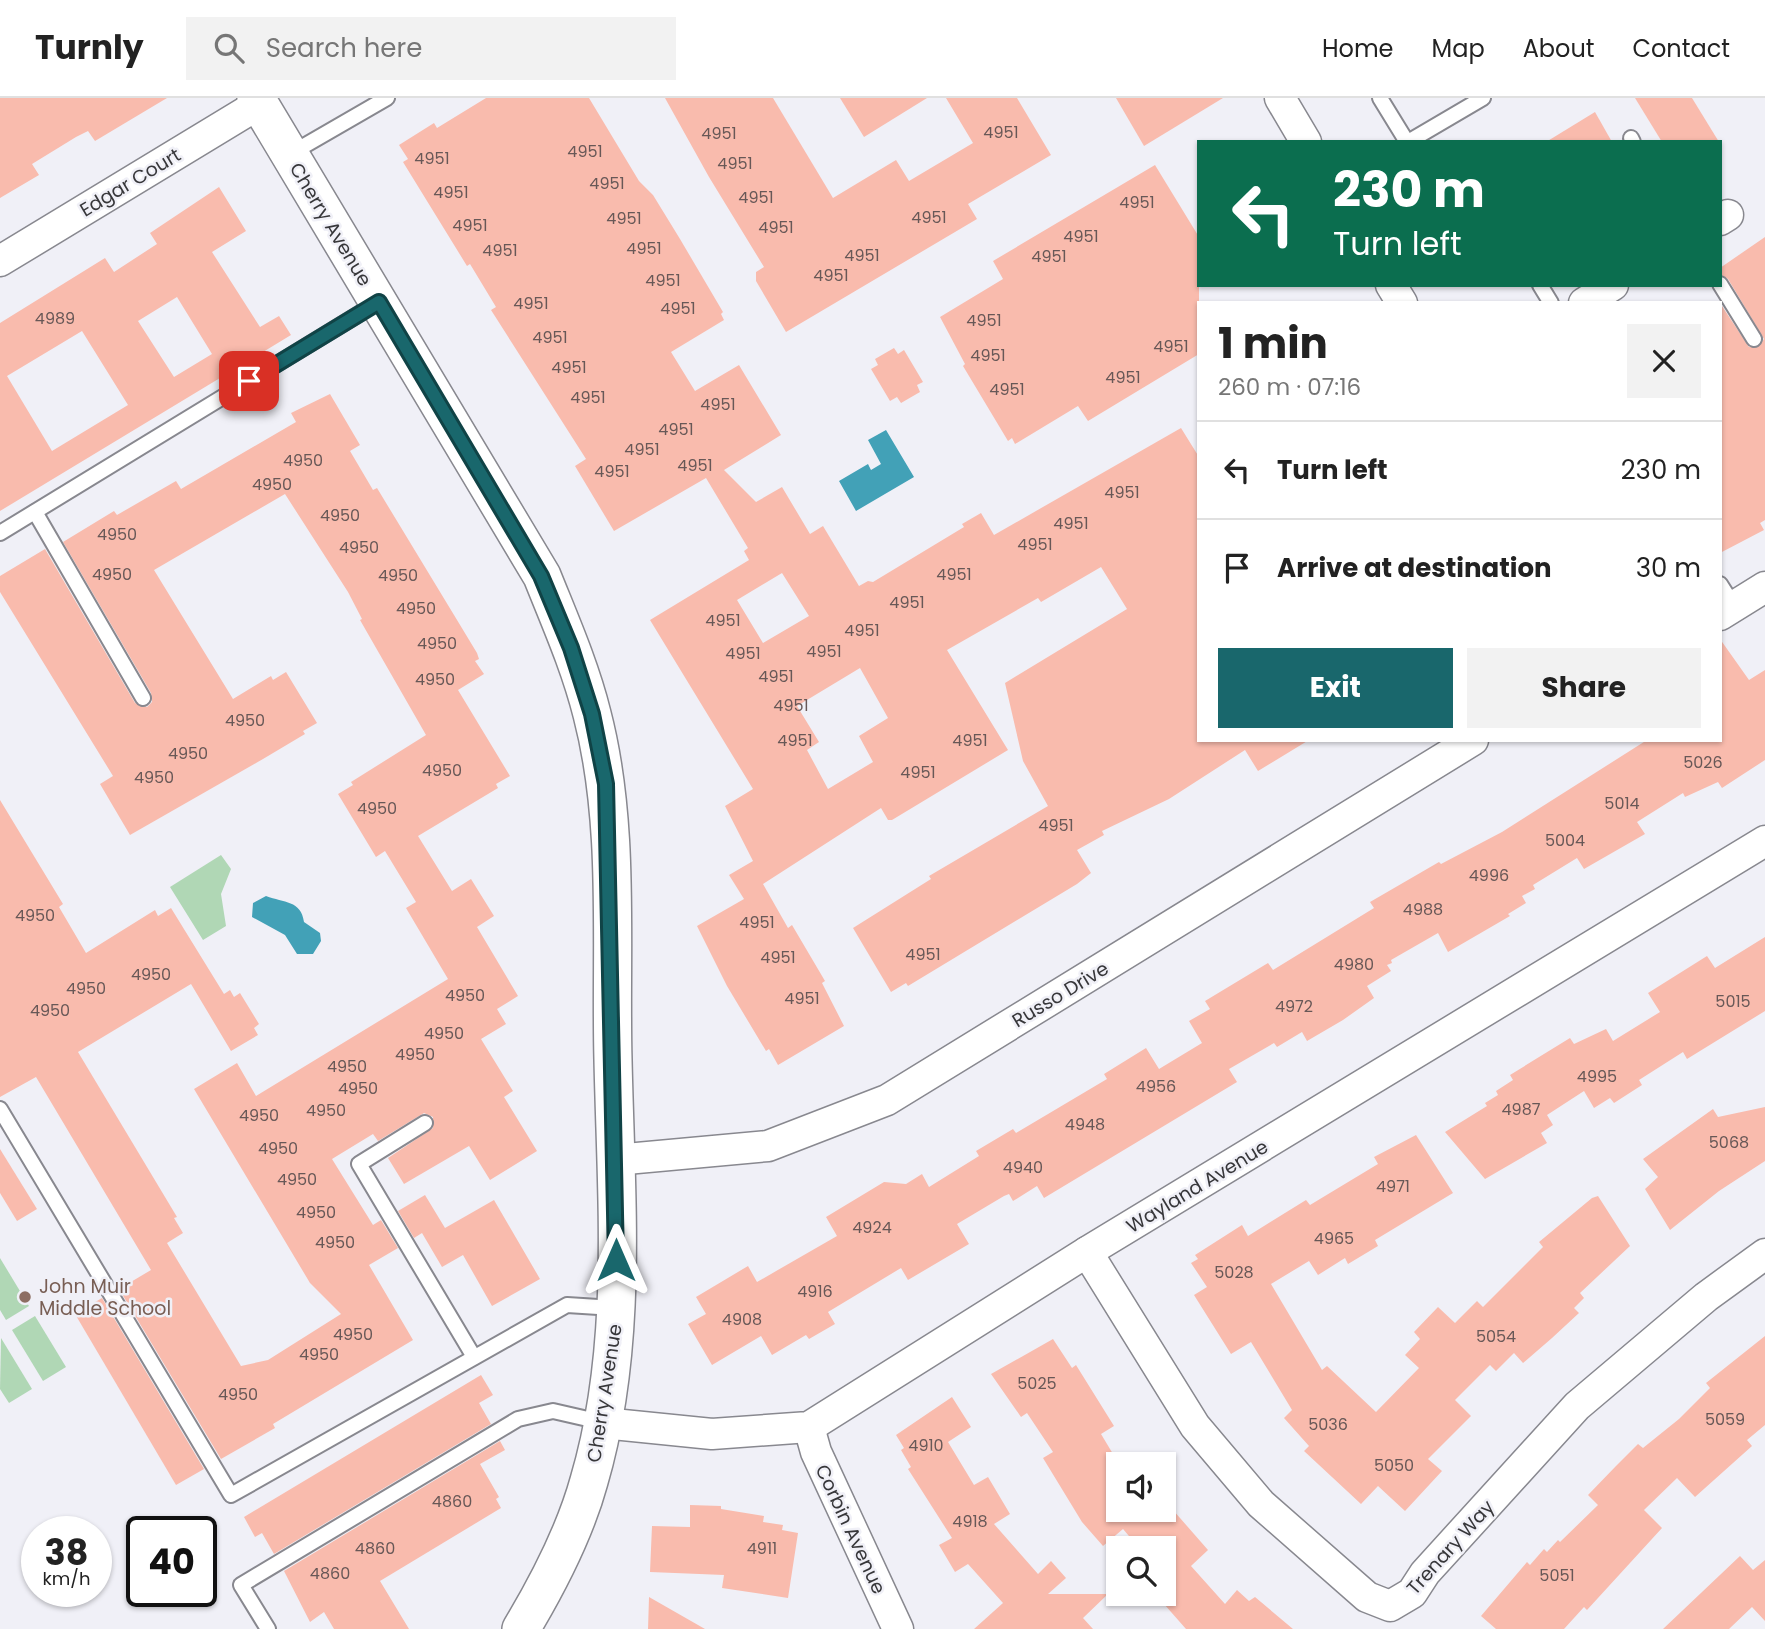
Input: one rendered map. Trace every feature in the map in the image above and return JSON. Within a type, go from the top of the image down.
[{"type":"street","points":[[1280,98],[1305,140]]},
{"type":"street","name":"Cherry Avenue","points":[[257,101],[541,576],[571,648],[592,714],[606,784],[616,1308],[603,1423],[589,1483],[547,1583],[524,1628]]},
{"type":"street","name":"Edgar Court","points":[[0,261],[257,101]]},
{"type":"street","points":[[1587,301],[1610,287]]},
{"type":"street","points":[[1725,602],[1765,587]]},
{"type":"street","name":"Russo Drive","points":[[615,1160],[768,1146],[887,1100],[1470,742]]},
{"type":"street","name":"Wayland Avenue","points":[[603,1423],[712,1434],[809,1427],[1087,1252],[1765,841]]},
{"type":"street","name":"Trenary Way","points":[[1087,1252],[1195,1426],[1261,1504],[1367,1597],[1390,1606],[1412,1593],[1425,1573],[1577,1406],[1706,1297],[1765,1254]]},
{"type":"street","name":"Corbin Avenue","points":[[809,1427],[816,1452],[898,1629]]},
{"type":"lane","points":[[289,155],[387,98]]},
{"type":"lane","points":[[1380,98],[1407,140]]},
{"type":"lane","points":[[1411,140],[1483,98]]},
{"type":"lane","points":[[1722,287],[1754,339]]},
{"type":"lane","points":[[0,533],[379,302]]},
{"type":"lane","points":[[35,512],[143,698]]},
{"type":"lane","points":[[0,1109],[231,1496],[567,1305],[616,1308]]},
{"type":"lane","points":[[425,1123],[359,1164],[474,1357]]},
{"type":"lane","points":[[268,1629],[242,1585],[518,1419],[553,1411],[603,1423]]},
{"type":"green space","points":[[221,855],[231,869],[221,894],[226,926],[203,940],[170,887]]},
{"type":"green space","points":[[0,1258],[29,1306],[6,1320],[0,1310]]},
{"type":"green space","points":[[35,1316],[66,1367],[43,1381],[12,1330]]},
{"type":"green space","points":[[1,1338],[32,1389],[9,1403],[0,1389]]},
{"type":"water","points":[[886,430],[914,477],[856,511],[839,481],[868,464],[871,470],[881,464],[868,440]]},
{"type":"water","points":[[266,896],[295,906],[304,922],[320,933],[321,941],[313,954],[297,954],[285,935],[252,917],[253,903]]},
{"type":"building","points":[[0,98],[167,98],[95,141],[88,131],[76,137],[32,164],[39,175],[0,198]]},
{"type":"building","points":[[486,98],[589,98],[639,181],[653,195],[723,312],[721,314],[724,320],[671,352],[695,391],[739,365],[781,435],[724,470],[756,502],[782,487],[810,534],[823,526],[859,586],[868,581],[873,582],[964,527],[962,524],[981,513],[994,535],[1181,428],[1197,454],[1197,742],[1306,742],[1258,771],[1245,750],[1169,799],[1102,831],[1104,835],[1077,850],[1091,873],[1077,884],[908,986],[906,983],[891,992],[853,928],[931,879],[929,876],[1048,806],[1023,761],[1005,683],[1127,609],[1101,567],[1041,602],[1038,598],[947,650],[1008,750],[892,820],[888,820],[881,808],[763,884],[788,928],[792,925],[825,981],[822,983],[844,1026],[778,1065],[769,1049],[766,1051],[727,986],[697,926],[744,899],[729,875],[753,861],[725,806],[753,789],[650,620],[749,560],[744,551],[748,548],[706,478],[614,531],[575,466],[586,459],[491,310],[496,307],[470,264],[467,266],[403,162],[408,159],[399,145],[434,123],[437,128]],"holes":[[[782,573],[809,616],[763,643],[737,600]],[[860,668],[888,718],[859,736],[873,762],[828,789],[807,750],[819,742],[797,706]]]},
{"type":"building","points":[[665,98],[773,98],[833,198],[896,160],[909,181],[973,143],[946,98],[1017,98],[1051,155],[968,204],[977,219],[786,332],[756,281],[756,272],[764,267]]},
{"type":"building","points":[[840,98],[927,98],[864,137]]},
{"type":"building","points":[[1116,98],[1223,98],[1144,146]]},
{"type":"building","points":[[1635,98],[1692,98],[1718,140],[1661,140]]},
{"type":"building","points":[[1595,112],[1611,140],[1549,140]]},
{"type":"building","points":[[1155,165],[1197,234],[1197,355],[1088,421],[1078,406],[1015,444],[1012,438],[1008,441],[963,366],[965,364],[940,317],[1003,279],[993,261]]},
{"type":"building","points":[[219,187],[246,231],[212,252],[260,327],[279,316],[291,335],[0,511],[0,323],[105,258],[114,272],[157,244],[150,233]],"holes":[[[177,297],[212,354],[174,377],[138,321]],[[82,331],[128,405],[52,451],[7,376]]]},
{"type":"building","points":[[1765,237],[1765,520],[1760,523],[1764,530],[1722,552],[1722,306],[1749,347],[1758,347],[1764,339],[1728,279],[1722,275],[1722,267]]},
{"type":"building","points":[[894,348],[898,354],[904,350],[923,382],[917,385],[920,392],[901,403],[897,397],[890,401],[871,369],[878,365],[875,359]]},
{"type":"building","points":[[330,394],[360,445],[350,451],[373,490],[377,488],[477,653],[479,659],[475,661],[484,674],[458,690],[510,776],[496,784],[498,788],[418,836],[452,891],[471,879],[494,916],[477,927],[518,996],[497,1009],[506,1024],[481,1039],[513,1091],[504,1097],[537,1151],[490,1180],[469,1146],[404,1184],[388,1158],[433,1128],[433,1117],[424,1113],[378,1141],[373,1134],[332,1159],[373,1225],[381,1220],[398,1248],[369,1265],[413,1340],[273,1424],[275,1428],[221,1459],[119,1289],[151,1270],[36,1077],[0,1097],[0,800],[63,904],[59,907],[86,953],[155,910],[158,916],[171,908],[224,994],[230,990],[234,997],[240,993],[259,1024],[254,1028],[258,1035],[231,1051],[191,984],[78,1052],[177,1217],[174,1218],[183,1233],[167,1243],[241,1366],[268,1360],[341,1314],[310,1283],[194,1089],[237,1063],[256,1096],[448,979],[406,908],[416,902],[385,851],[376,857],[338,794],[353,785],[351,782],[426,735],[360,620],[362,619],[348,592],[285,494],[154,570],[233,699],[271,676],[273,680],[286,672],[317,723],[303,731],[305,734],[130,835],[100,784],[113,776],[0,592],[0,576],[45,549],[135,703],[147,707],[152,702],[151,693],[63,542],[114,511],[117,515],[176,481],[181,489],[296,422],[291,413]]},
{"type":"building","points":[[1722,642],[1749,680],[1765,670],[1765,760],[1722,788],[1718,782],[1685,797],[1683,793],[1637,822],[1645,834],[1584,869],[1577,858],[1533,885],[1535,889],[1522,896],[1526,903],[1508,914],[1510,916],[1448,952],[1438,933],[1391,960],[1392,963],[1387,965],[1391,971],[1367,986],[1374,998],[1343,1020],[1307,1041],[1302,1032],[1277,1047],[1274,1043],[1229,1069],[1237,1082],[1044,1198],[1037,1186],[1013,1201],[1009,1194],[957,1224],[969,1244],[908,1280],[901,1268],[828,1312],[835,1324],[809,1339],[806,1335],[772,1355],[761,1336],[712,1365],[688,1324],[706,1314],[696,1297],[748,1266],[757,1282],[837,1236],[826,1217],[884,1182],[906,1184],[922,1174],[929,1187],[979,1156],[976,1151],[1013,1129],[1016,1133],[1107,1079],[1104,1074],[1146,1048],[1159,1069],[1202,1043],[1189,1021],[1210,1009],[1205,1001],[1268,963],[1273,970],[1374,908],[1370,902],[1439,862],[1441,864],[1502,832],[1644,742],[1722,742]]},
{"type":"building","points":[[1765,937],[1765,1011],[1687,1059],[1683,1052],[1639,1080],[1642,1085],[1614,1103],[1610,1098],[1594,1108],[1584,1091],[1547,1115],[1553,1125],[1541,1133],[1547,1143],[1485,1179],[1445,1132],[1487,1106],[1485,1103],[1498,1095],[1496,1091],[1513,1080],[1510,1075],[1570,1038],[1574,1044],[1606,1029],[1613,1041],[1660,1012],[1648,993],[1707,956],[1715,968]]},
{"type":"building","points":[[1765,1107],[1765,1161],[1719,1191],[1670,1230],[1645,1189],[1658,1177],[1643,1159],[1713,1109],[1718,1117]]},
{"type":"building","points":[[1416,1135],[1453,1193],[1375,1240],[1378,1246],[1348,1264],[1345,1258],[1318,1275],[1309,1261],[1271,1284],[1322,1370],[1327,1366],[1376,1412],[1419,1368],[1405,1355],[1420,1339],[1414,1332],[1438,1307],[1455,1323],[1477,1301],[1483,1307],[1543,1247],[1539,1242],[1592,1198],[1598,1196],[1630,1246],[1580,1293],[1584,1298],[1574,1308],[1579,1313],[1552,1338],[1523,1363],[1514,1353],[1496,1371],[1490,1365],[1455,1400],[1471,1416],[1428,1459],[1442,1471],[1405,1511],[1378,1486],[1361,1504],[1304,1451],[1309,1446],[1284,1418],[1292,1410],[1251,1342],[1231,1354],[1194,1295],[1207,1287],[1191,1263],[1198,1259],[1195,1255],[1242,1225],[1248,1236],[1306,1200],[1310,1205],[1378,1164],[1374,1157]]},
{"type":"building","points":[[0,1149],[37,1209],[17,1221],[0,1193]]},
{"type":"building","points":[[425,1195],[445,1228],[494,1200],[540,1279],[492,1306],[463,1255],[442,1267],[422,1233],[414,1238],[398,1211]]},
{"type":"building","points":[[102,1298],[204,1469],[176,1485],[75,1314]]},
{"type":"building","points":[[1765,1336],[1765,1425],[1747,1440],[1752,1446],[1695,1497],[1677,1478],[1644,1510],[1662,1528],[1587,1610],[1584,1607],[1564,1629],[1496,1629],[1481,1616],[1527,1562],[1530,1565],[1544,1549],[1547,1552],[1558,1540],[1560,1542],[1598,1505],[1588,1495],[1638,1444],[1643,1448],[1679,1419],[1710,1388],[1706,1383]]},
{"type":"building","points":[[1053,1339],[1072,1368],[1076,1365],[1114,1426],[1101,1434],[1112,1452],[1106,1452],[1106,1522],[1176,1522],[1176,1513],[1208,1550],[1191,1566],[1225,1604],[1237,1590],[1249,1601],[1255,1597],[1293,1629],[1186,1629],[1166,1606],[1176,1606],[1176,1536],[1129,1536],[1123,1529],[1115,1536],[1106,1536],[1106,1543],[1103,1546],[1082,1522],[1043,1458],[1053,1452],[1027,1413],[1021,1417],[991,1374]]},
{"type":"building","points":[[481,1375],[493,1395],[479,1403],[491,1424],[274,1554],[262,1533],[255,1537],[244,1517]]},
{"type":"building","points":[[952,1397],[971,1427],[948,1442],[974,1485],[988,1477],[1010,1514],[994,1524],[1038,1574],[1051,1561],[1066,1578],[1048,1594],[1106,1594],[1083,1618],[1093,1629],[974,1629],[1003,1603],[968,1564],[955,1572],[939,1545],[952,1538],[908,1469],[911,1467],[896,1435]]},
{"type":"building","points":[[500,1441],[505,1450],[480,1464],[499,1497],[496,1499],[501,1508],[380,1581],[409,1629],[334,1629],[324,1612],[310,1622],[284,1571]]},
{"type":"building","points":[[690,1505],[721,1506],[721,1509],[764,1516],[763,1522],[783,1525],[782,1530],[798,1533],[788,1598],[722,1588],[724,1575],[650,1572],[652,1526],[690,1527]]},
{"type":"building","points":[[1740,1556],[1753,1570],[1765,1560],[1765,1621],[1752,1607],[1729,1629],[1663,1629]]},
{"type":"building","points":[[649,1597],[705,1629],[648,1629]]},
{"type":"place","name":"John Muir Middle School","points":[[25,1297]]},
{"type":"route","points":[[249,381],[379,302],[541,576],[571,648],[592,714],[606,784],[616,1260]]}]
